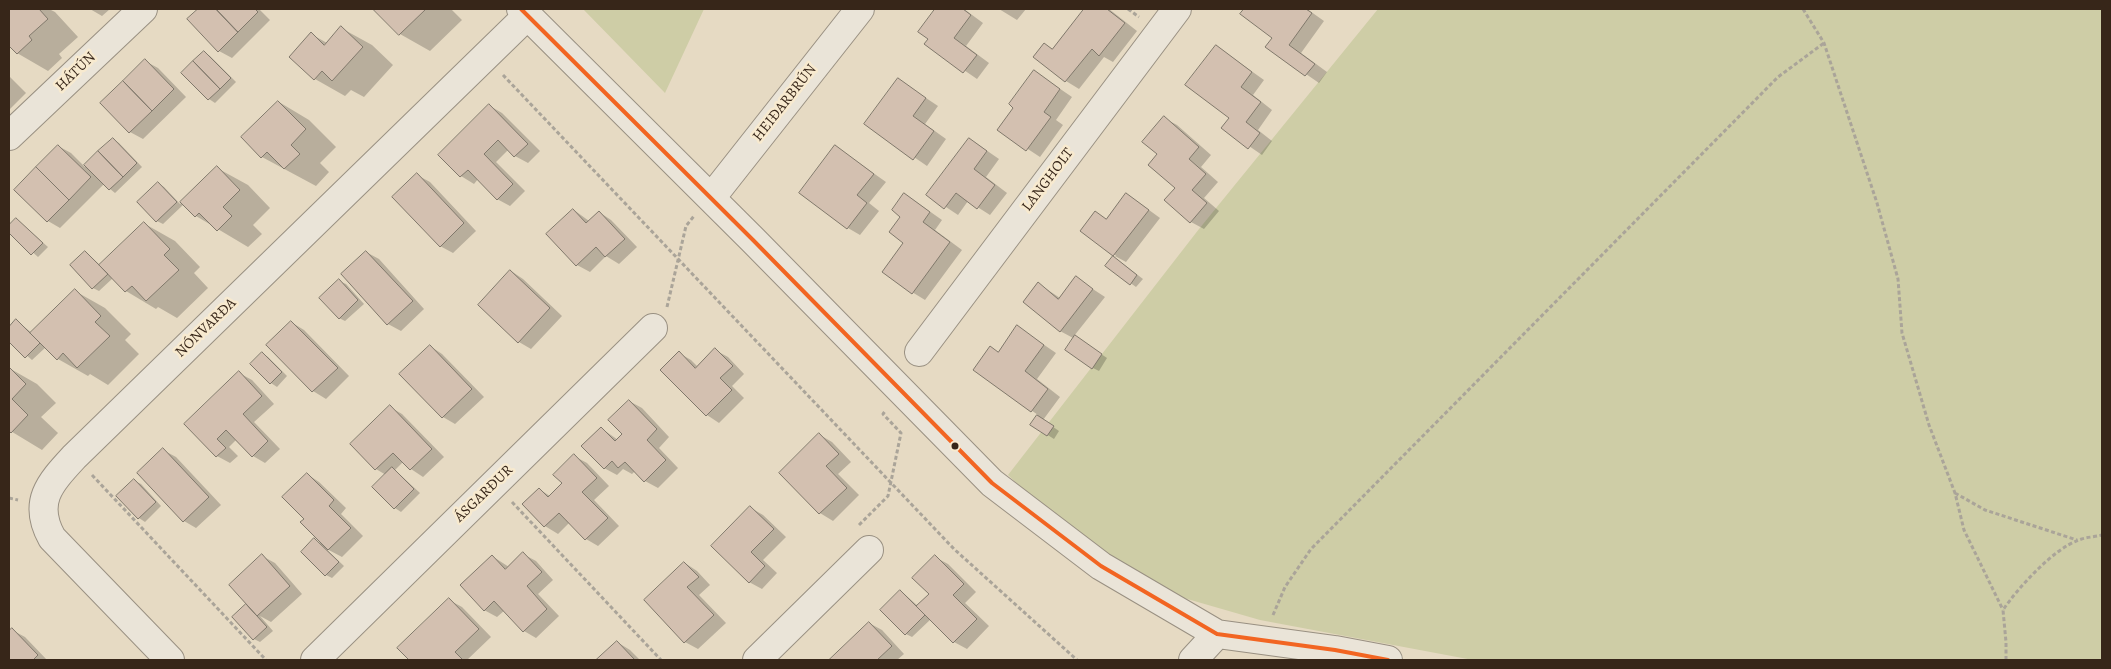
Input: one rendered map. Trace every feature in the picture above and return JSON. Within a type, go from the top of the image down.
[{"type":"street","name":"HÁTÚN","points":[[9,136],[142,9]]},
{"type":"street","name":"HEIÐARBRÚN","points":[[711,198],[860,9]]},
{"type":"street","name":"LANGHOLT","points":[[919,352],[1177,9]]},
{"type":"street","points":[[524,12],[711,198],[992,484],[1101,566],[1217,634],[1263,639],[1388,660]]},
{"type":"street","name":"NÓNVARÐA","points":[[170,660],[52,538],[46,528],[43,505],[45,494],[50,485],[74,457],[485,57],[524,12]]},
{"type":"street","name":"ÁSGARÐUR","points":[[315,660],[653,328]]},
{"type":"street","points":[[757,660],[869,550]]},
{"type":"street","points":[[1193,660],[1217,634]]},
{"type":"path","points":[[1803,9],[1824,43],[1877,203],[1898,279],[1902,333],[1929,425],[1955,493],[1964,530],[2003,610],[2006,660]]},
{"type":"path","points":[[1263,639],[1285,587],[1311,549],[1778,77],[1824,43]]},
{"type":"path","points":[[485,57],[954,549],[1077,660]]},
{"type":"path","points":[[653,328],[666,309],[686,226],[711,198]]},
{"type":"path","points":[[869,550],[854,530],[888,496],[901,434],[883,414],[902,391]]},
{"type":"path","points":[[74,457],[266,660]]},
{"type":"path","points":[[495,484],[661,660]]},
{"type":"path","points":[[1955,493],[1985,510],[2078,540]]},
{"type":"path","points":[[2003,610],[2036,571],[2078,540],[2102,535]]},
{"type":"green space","points":[[583,9],[704,9],[665,93]]},
{"type":"green space","points":[[1378,9],[2102,9],[2102,660],[1473,660],[1260,620],[1170,594],[1076,541],[1008,475],[1199,229]]},
{"type":"building","points":[[9,9],[39,9],[48,19],[29,36],[32,40],[17,54],[9,46]]},
{"type":"building","points":[[198,9],[216,9],[238,32],[218,52],[187,19]]},
{"type":"building","points":[[216,9],[255,9],[258,12],[238,32]]},
{"type":"building","points":[[373,9],[426,9],[399,35]]},
{"type":"building","points":[[935,9],[963,9],[971,15],[954,38],[977,55],[963,73],[924,44],[928,39],[918,32]]},
{"type":"building","points":[[1084,9],[1107,9],[1125,23],[1099,56],[1092,49],[1065,82],[1033,57],[1044,43],[1052,49]]},
{"type":"building","points":[[1244,9],[1306,9],[1312,13],[1289,45],[1315,64],[1305,76],[1265,47],[1272,38],[1240,14]]},
{"type":"building","points":[[341,26],[363,47],[332,81],[322,71],[314,80],[289,57],[311,32],[324,45]]},
{"type":"building","points":[[1216,45],[1252,72],[1241,87],[1261,102],[1246,122],[1260,133],[1248,149],[1221,128],[1229,118],[1185,85]]},
{"type":"building","points":[[204,51],[231,78],[220,89],[193,61]]},
{"type":"building","points":[[145,59],[174,89],[152,111],[123,81]]},
{"type":"building","points":[[193,61],[220,89],[208,100],[181,73]]},
{"type":"building","points":[[1034,70],[1060,89],[1044,112],[1051,117],[1026,151],[997,130],[1013,108],[1009,104]]},
{"type":"building","points":[[898,78],[926,98],[913,116],[934,131],[913,160],[864,124]]},
{"type":"building","points":[[123,81],[152,111],[129,133],[100,103]]},
{"type":"building","points":[[278,101],[306,129],[291,145],[300,154],[284,169],[267,152],[261,158],[241,137]]},
{"type":"building","points":[[489,104],[528,144],[514,157],[498,140],[484,154],[513,184],[497,200],[468,170],[460,177],[438,155]]},
{"type":"building","points":[[1164,116],[1199,147],[1189,159],[1206,174],[1192,190],[1207,203],[1190,223],[1164,200],[1175,188],[1148,165],[1157,154],[1142,142]]},
{"type":"building","points":[[113,138],[137,163],[123,177],[98,151]]},
{"type":"building","points":[[969,138],[987,151],[974,169],[995,185],[977,209],[956,193],[944,209],[926,195]]},
{"type":"building","points":[[58,145],[91,177],[69,200],[36,167]]},
{"type":"building","points":[[835,145],[874,174],[857,195],[867,203],[847,229],[799,193]]},
{"type":"building","points":[[98,151],[123,177],[109,190],[84,165]]},
{"type":"building","points":[[217,166],[240,190],[223,207],[232,216],[217,231],[199,213],[195,217],[180,202]]},
{"type":"building","points":[[36,167],[69,200],[47,222],[14,190]]},
{"type":"building","points":[[417,173],[464,223],[440,247],[392,197]]},
{"type":"building","points":[[158,182],[177,202],[156,222],[137,202]]},
{"type":"building","points":[[904,193],[930,212],[923,222],[950,242],[912,294],[882,272],[903,243],[889,232],[900,217],[892,210]]},
{"type":"building","points":[[1126,193],[1149,210],[1113,256],[1080,231],[1095,211],[1106,219]]},
{"type":"building","points":[[573,209],[586,223],[599,211],[625,239],[605,257],[596,247],[576,266],[546,234]]},
{"type":"building","points":[[16,218],[43,243],[31,255],[9,233],[9,225]]},
{"type":"building","points":[[144,222],[170,249],[164,255],[179,270],[146,301],[132,286],[125,292],[99,265]]},
{"type":"building","points":[[85,251],[108,274],[92,289],[70,265]]},
{"type":"building","points":[[366,251],[413,301],[387,325],[341,274]]},
{"type":"building","points":[[1113,256],[1137,275],[1130,285],[1105,266]]},
{"type":"building","points":[[510,270],[550,308],[518,343],[478,305]]},
{"type":"building","points":[[1076,276],[1093,289],[1060,332],[1023,302],[1038,282],[1058,299]]},
{"type":"building","points":[[339,279],[358,300],[339,319],[319,298]]},
{"type":"building","points":[[75,289],[101,316],[95,322],[110,336],[77,368],[63,353],[57,360],[30,333]]},
{"type":"building","points":[[16,319],[40,343],[25,358],[9,342],[9,327]]},
{"type":"building","points":[[291,321],[338,368],[312,392],[266,345]]},
{"type":"building","points":[[1017,325],[1044,345],[1025,371],[1048,389],[1031,412],[973,370],[990,346],[998,352]]},
{"type":"building","points":[[1075,335],[1102,354],[1092,369],[1065,350]]},
{"type":"building","points":[[430,345],[472,389],[442,418],[399,374]]},
{"type":"building","points":[[715,348],[733,366],[720,378],[732,390],[706,416],[660,370],[679,351],[695,368]]},
{"type":"building","points":[[262,352],[282,372],[270,384],[250,364]]},
{"type":"building","points":[[9,367],[26,384],[12,399],[28,415],[11,433],[9,431]]},
{"type":"building","points":[[239,371],[262,396],[243,414],[268,441],[252,457],[226,430],[217,439],[226,448],[216,457],[184,424]]},
{"type":"building","points":[[629,400],[657,429],[647,440],[666,460],[644,482],[625,462],[618,468],[612,461],[604,469],[581,446],[601,427],[615,441],[622,434],[608,420]]},
{"type":"building","points":[[390,405],[432,449],[410,470],[393,453],[375,470],[350,444]]},
{"type":"building","points":[[1037,415],[1054,426],[1047,436],[1030,425]]},
{"type":"building","points":[[819,433],[839,454],[826,466],[847,488],[819,514],[779,473]]},
{"type":"building","points":[[163,448],[209,497],[183,522],[137,473]]},
{"type":"building","points":[[574,454],[597,478],[582,492],[608,518],[585,540],[559,513],[544,527],[522,504],[539,488],[548,497],[562,483],[553,475]]},
{"type":"building","points":[[392,467],[414,489],[394,509],[372,487]]},
{"type":"building","points":[[307,473],[334,500],[329,506],[351,528],[328,550],[300,522],[304,519],[282,497]]},
{"type":"building","points":[[134,479],[156,502],[138,519],[116,496]]},
{"type":"building","points":[[750,506],[774,529],[751,552],[765,566],[749,583],[711,546]]},
{"type":"building","points":[[314,538],[339,562],[325,576],[301,552]]},
{"type":"building","points":[[523,552],[542,572],[527,586],[547,609],[523,632],[494,601],[484,611],[460,585],[492,555],[505,569]]},
{"type":"building","points":[[262,554],[290,586],[257,616],[229,585]]},
{"type":"building","points":[[935,555],[964,584],[953,595],[977,619],[953,643],[916,606],[929,594],[912,578]]},
{"type":"building","points":[[684,562],[699,577],[687,587],[714,615],[684,643],[644,600]]},
{"type":"building","points":[[900,590],[925,615],[905,635],[880,610]]},
{"type":"building","points":[[449,598],[479,629],[455,652],[463,660],[409,660],[397,648]]},
{"type":"building","points":[[246,604],[267,627],[253,640],[232,617]]},
{"type":"building","points":[[869,622],[892,646],[877,660],[829,660]]},
{"type":"building","points":[[12,628],[38,655],[33,660],[9,660],[9,631]]},
{"type":"building","points":[[617,641],[635,660],[596,660]]},
{"type":"transit line","points":[[521,9],[753,240],[992,483],[1101,566],[1217,634],[1335,650],[1388,660]]}]
